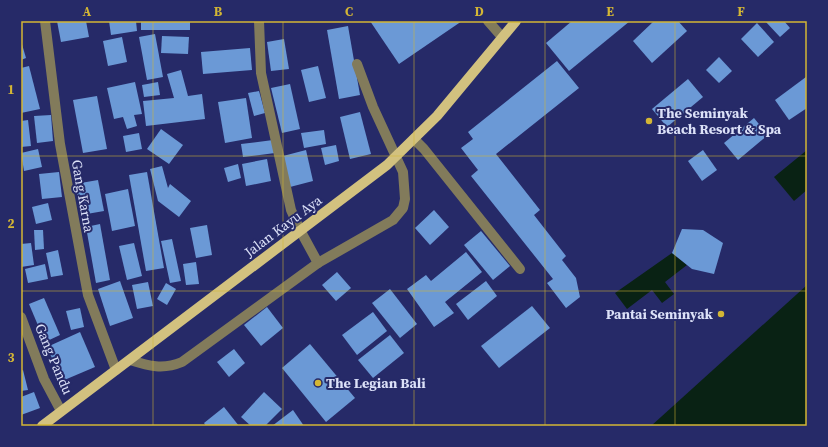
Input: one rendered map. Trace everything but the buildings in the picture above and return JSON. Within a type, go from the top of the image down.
[{"type":"main road","name":"Jalan Kayu Aya","points":[[47,424],[300,230],[346,197],[396,157],[437,116],[516,21]]},
{"type":"street","name":"Gang Karna","points":[[46,21],[60,144],[88,295],[116,370]]},
{"type":"street","points":[[259,21],[261,73],[291,210],[318,263]]},
{"type":"street","points":[[488,21],[502,37]]},
{"type":"street","points":[[130,360],[164,368],[182,362],[318,263],[393,220],[403,208],[405,199],[403,172],[373,108],[357,64]]},
{"type":"street","points":[[414,139],[424,149],[520,269]]},
{"type":"street","name":"Gang Pandu","points":[[21,317],[44,379],[62,412]]},
{"type":"shaded area","points":[[807,150],[807,190],[794,201],[774,177]]},
{"type":"shaded area","points":[[672,253],[687,265],[665,282],[674,294],[662,303],[652,290],[627,309],[615,293]]},
{"type":"shaded area","points":[[807,285],[807,426],[651,426]]},
{"type":"place","name":"The Seminyak Beach Resort & Spa","points":[[649,121]]},
{"type":"place","name":"Pantai Seminyak","points":[[721,314]]},
{"type":"place","name":"The Legian Bali","points":[[318,383]]}]
